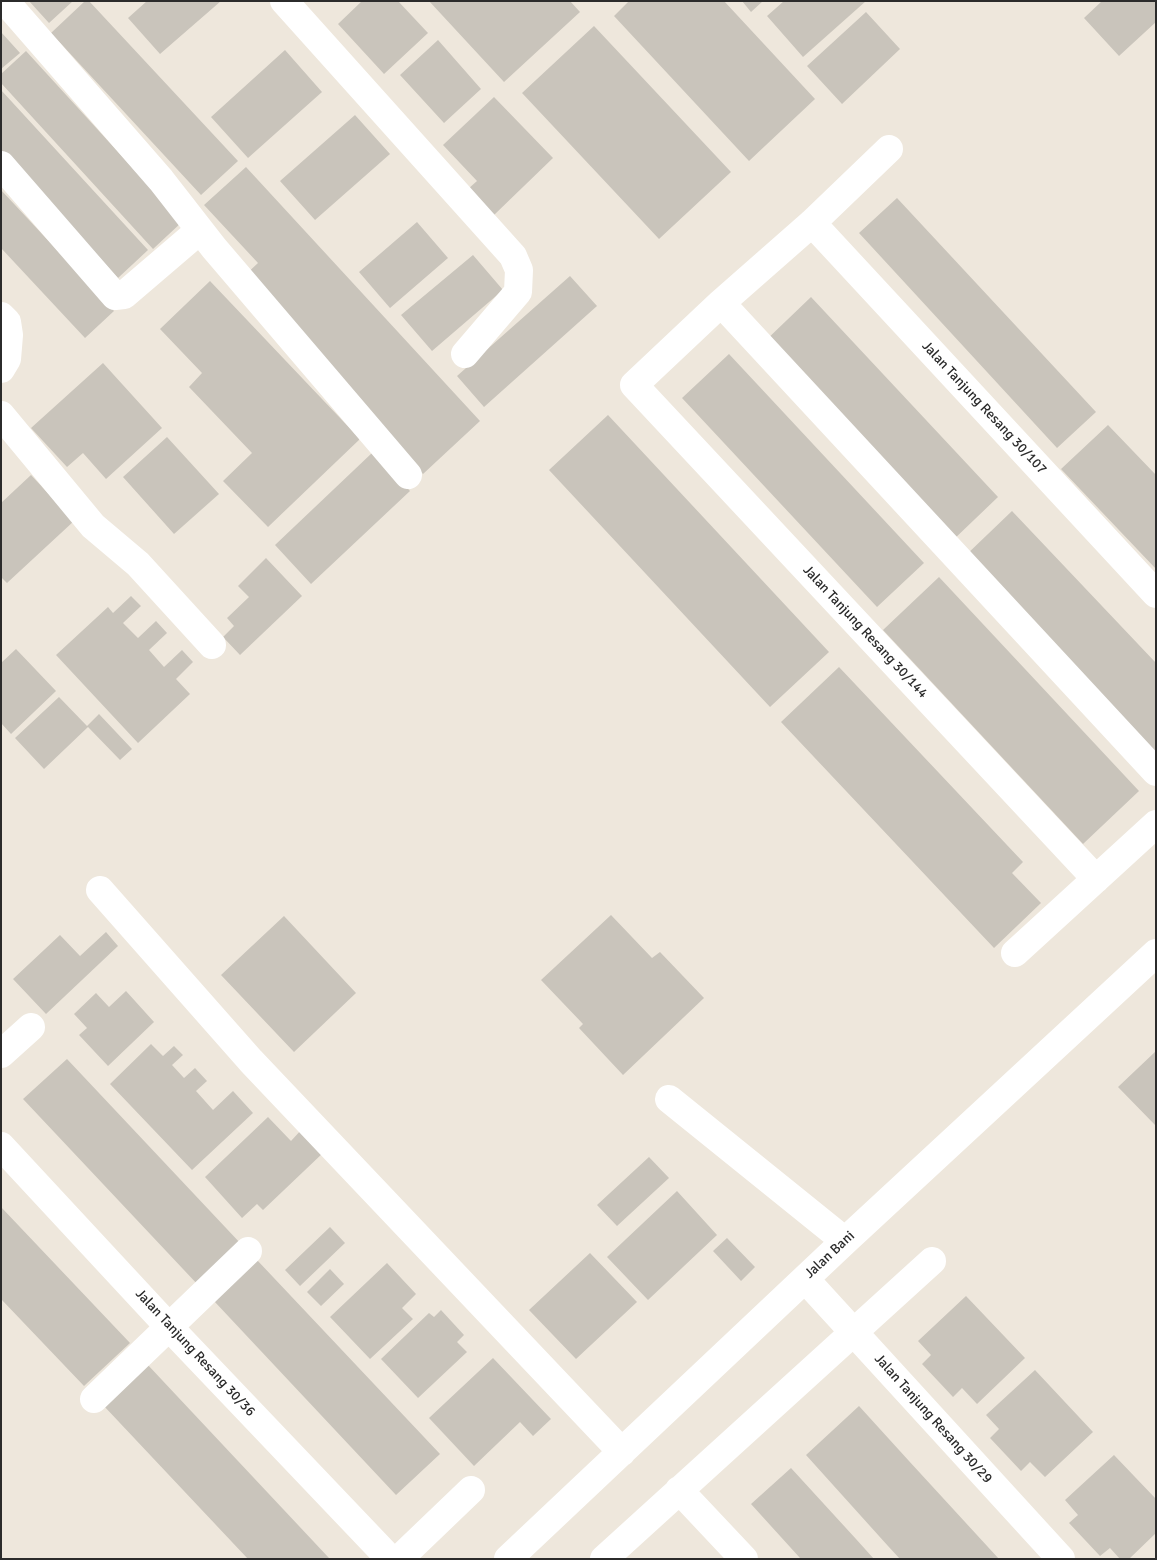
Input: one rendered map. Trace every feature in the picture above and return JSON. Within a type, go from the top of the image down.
[{"type":"street","points":[[5,1],[154,173],[408,475]]},
{"type":"street","points":[[284,1],[513,256],[519,270],[518,292],[465,354]]},
{"type":"street","points":[[889,149],[812,223],[720,303],[1156,772]]},
{"type":"street","points":[[1,165],[115,296],[124,295],[200,230]]},
{"type":"street","name":"Jalan Tanjung Resang 30/107","points":[[812,223],[1156,594]]},
{"type":"street","name":"Jalan Tanjung Resang 30/144","points":[[720,303],[634,385],[1096,879]]},
{"type":"street","points":[[1,316],[7,322],[9,335],[7,360],[1,368]]},
{"type":"street","points":[[1,415],[93,526],[138,564],[212,645]]},
{"type":"street","points":[[1016,953],[1156,824]]},
{"type":"street","points":[[100,890],[250,1061],[622,1452]]},
{"type":"street","name":"Jalan Bani","points":[[508,1559],[845,1241],[1153,960]]},
{"type":"street","points":[[1,1054],[31,1027]]},
{"type":"street","points":[[669,1099],[845,1241]]},
{"type":"street","name":"Jalan Tanjung Resang 30/36","points":[[1,1146],[169,1327],[390,1559]]},
{"type":"street","points":[[94,1399],[248,1251]]},
{"type":"street","points":[[604,1559],[932,1261]]},
{"type":"street","name":"Jalan Tanjung Resang 30/29","points":[[805,1279],[1061,1559]]},
{"type":"street","points":[[398,1559],[471,1490]]},
{"type":"street","points":[[680,1490],[744,1559]]},
{"type":"building","points":[[29,1],[73,1],[49,23]]},
{"type":"building","points":[[85,1],[89,1],[238,161],[201,195],[51,33]]},
{"type":"building","points":[[147,1],[221,1],[160,54],[128,18]]},
{"type":"building","points":[[362,1],[398,1],[428,33],[384,74],[338,24]]},
{"type":"building","points":[[429,1],[570,1],[580,12],[504,82]]},
{"type":"building","points":[[629,1],[724,1],[815,99],[749,161],[614,16]]},
{"type":"building","points":[[742,1],[763,1],[751,12]]},
{"type":"building","points":[[784,1],[866,1],[803,57],[767,16]]},
{"type":"building","points":[[1102,1],[1156,1],[1156,22],[1119,56],[1084,18]]},
{"type":"building","points":[[866,12],[900,49],[842,104],[807,66]]},
{"type":"building","points":[[594,26],[731,172],[659,239],[522,93]]},
{"type":"building","points":[[1,32],[20,53],[1,69]]},
{"type":"building","points":[[438,40],[481,89],[444,123],[400,75]]},
{"type":"building","points":[[285,50],[322,92],[248,158],[211,117]]},
{"type":"building","points":[[26,51],[182,222],[153,249],[1,83],[1,74]]},
{"type":"building","points":[[1,90],[148,250],[118,278],[1,150]]},
{"type":"building","points":[[494,97],[553,158],[494,215],[468,189],[477,181],[443,145]]},
{"type":"building","points":[[355,115],[390,154],[315,220],[280,181]]},
{"type":"building","points":[[246,167],[480,421],[423,474],[242,278],[258,263],[204,205]]},
{"type":"building","points":[[1,190],[114,311],[85,338],[1,248]]},
{"type":"building","points":[[897,198],[1096,412],[1057,448],[859,233]]},
{"type":"building","points":[[417,222],[448,258],[390,308],[359,272]]},
{"type":"building","points":[[473,255],[503,290],[432,351],[401,315]]},
{"type":"building","points":[[570,276],[597,306],[484,407],[457,376]]},
{"type":"building","points":[[210,281],[360,439],[268,527],[223,481],[252,453],[189,387],[202,373],[160,329]]},
{"type":"building","points":[[811,297],[998,497],[951,542],[763,343]]},
{"type":"building","points":[[729,354],[924,563],[877,607],[682,398]]},
{"type":"building","points":[[103,363],[162,428],[106,479],[83,453],[67,467],[31,428]]},
{"type":"building","points":[[608,415],[829,652],[770,707],[549,470]]},
{"type":"building","points":[[1108,425],[1156,475],[1156,569],[1061,469]]},
{"type":"building","points":[[167,437],[219,494],[174,534],[123,477]]},
{"type":"building","points":[[373,452],[410,491],[311,584],[275,545]]},
{"type":"building","points":[[31,475],[74,521],[7,583],[1,577],[1,503]]},
{"type":"building","points":[[1012,511],[1156,663],[1156,759],[964,557]]},
{"type":"building","points":[[266,558],[302,596],[240,655],[223,637],[234,626],[227,618],[249,597],[238,586]]},
{"type":"building","points":[[939,577],[1139,791],[1083,844],[883,630]]},
{"type":"building","points":[[131,596],[141,606],[123,623],[138,638],[156,621],[167,633],[149,650],[164,667],[182,650],[193,662],[176,679],[190,694],[138,743],[56,655],[108,607],[113,613]]},
{"type":"building","points":[[16,649],[56,691],[11,734],[1,723],[1,663]]},
{"type":"building","points":[[839,667],[1023,862],[1012,873],[1041,903],[994,948],[781,722]]},
{"type":"building","points":[[59,697],[87,726],[99,714],[132,749],[120,760],[88,727],[44,769],[15,738]]},
{"type":"building","points":[[611,915],[652,958],[660,952],[704,998],[623,1075],[579,1028],[583,1024],[541,980]]},
{"type":"building","points":[[284,916],[356,993],[294,1052],[221,975]]},
{"type":"building","points":[[106,932],[118,946],[46,1014],[13,979],[60,935],[80,956]]},
{"type":"building","points":[[126,991],[154,1022],[108,1066],[79,1035],[87,1028],[74,1014],[96,993],[109,1007]]},
{"type":"building","points":[[151,1044],[163,1056],[174,1046],[183,1055],[172,1065],[184,1078],[195,1068],[207,1081],[196,1091],[213,1110],[233,1091],[253,1113],[192,1170],[110,1084]]},
{"type":"building","points":[[1156,1051],[1156,1126],[1118,1087]]},
{"type":"building","points":[[67,1059],[242,1245],[199,1286],[23,1099]]},
{"type":"building","points":[[268,1117],[291,1141],[302,1129],[324,1152],[263,1210],[257,1204],[242,1218],[205,1177]]},
{"type":"building","points":[[649,1157],[669,1178],[617,1226],[597,1205]]},
{"type":"building","points":[[677,1191],[717,1235],[648,1300],[607,1257]]},
{"type":"building","points":[[1,1207],[130,1343],[84,1386],[1,1299]]},
{"type":"building","points":[[330,1227],[345,1243],[300,1286],[285,1270]]},
{"type":"building","points":[[727,1238],[755,1267],[741,1281],[713,1251]]},
{"type":"building","points":[[590,1253],[637,1302],[576,1359],[529,1310]]},
{"type":"building","points":[[257,1260],[440,1454],[396,1495],[214,1301]]},
{"type":"building","points":[[387,1263],[416,1294],[402,1308],[413,1319],[370,1359],[330,1317]]},
{"type":"building","points":[[330,1269],[344,1284],[321,1306],[307,1292]]},
{"type":"building","points":[[966,1296],[1025,1358],[977,1404],[962,1388],[953,1397],[922,1364],[931,1355],[918,1341]]},
{"type":"building","points":[[441,1310],[464,1335],[457,1342],[467,1352],[418,1398],[381,1359],[429,1313],[434,1317]]},
{"type":"building","points":[[493,1358],[551,1419],[533,1436],[520,1422],[474,1466],[429,1418]]},
{"type":"building","points":[[147,1364],[328,1559],[248,1559],[103,1405]]},
{"type":"building","points":[[1035,1370],[1093,1432],[1045,1477],[1030,1462],[1021,1471],[990,1438],[999,1429],[986,1415]]},
{"type":"building","points":[[859,1406],[999,1559],[900,1559],[888,1546],[806,1455]]},
{"type":"building","points":[[1114,1455],[1156,1499],[1156,1533],[1129,1559],[1120,1559],[1110,1548],[1100,1556],[1069,1523],[1078,1515],[1065,1500]]},
{"type":"building","points":[[791,1468],[874,1559],[800,1558],[751,1504]]}]
